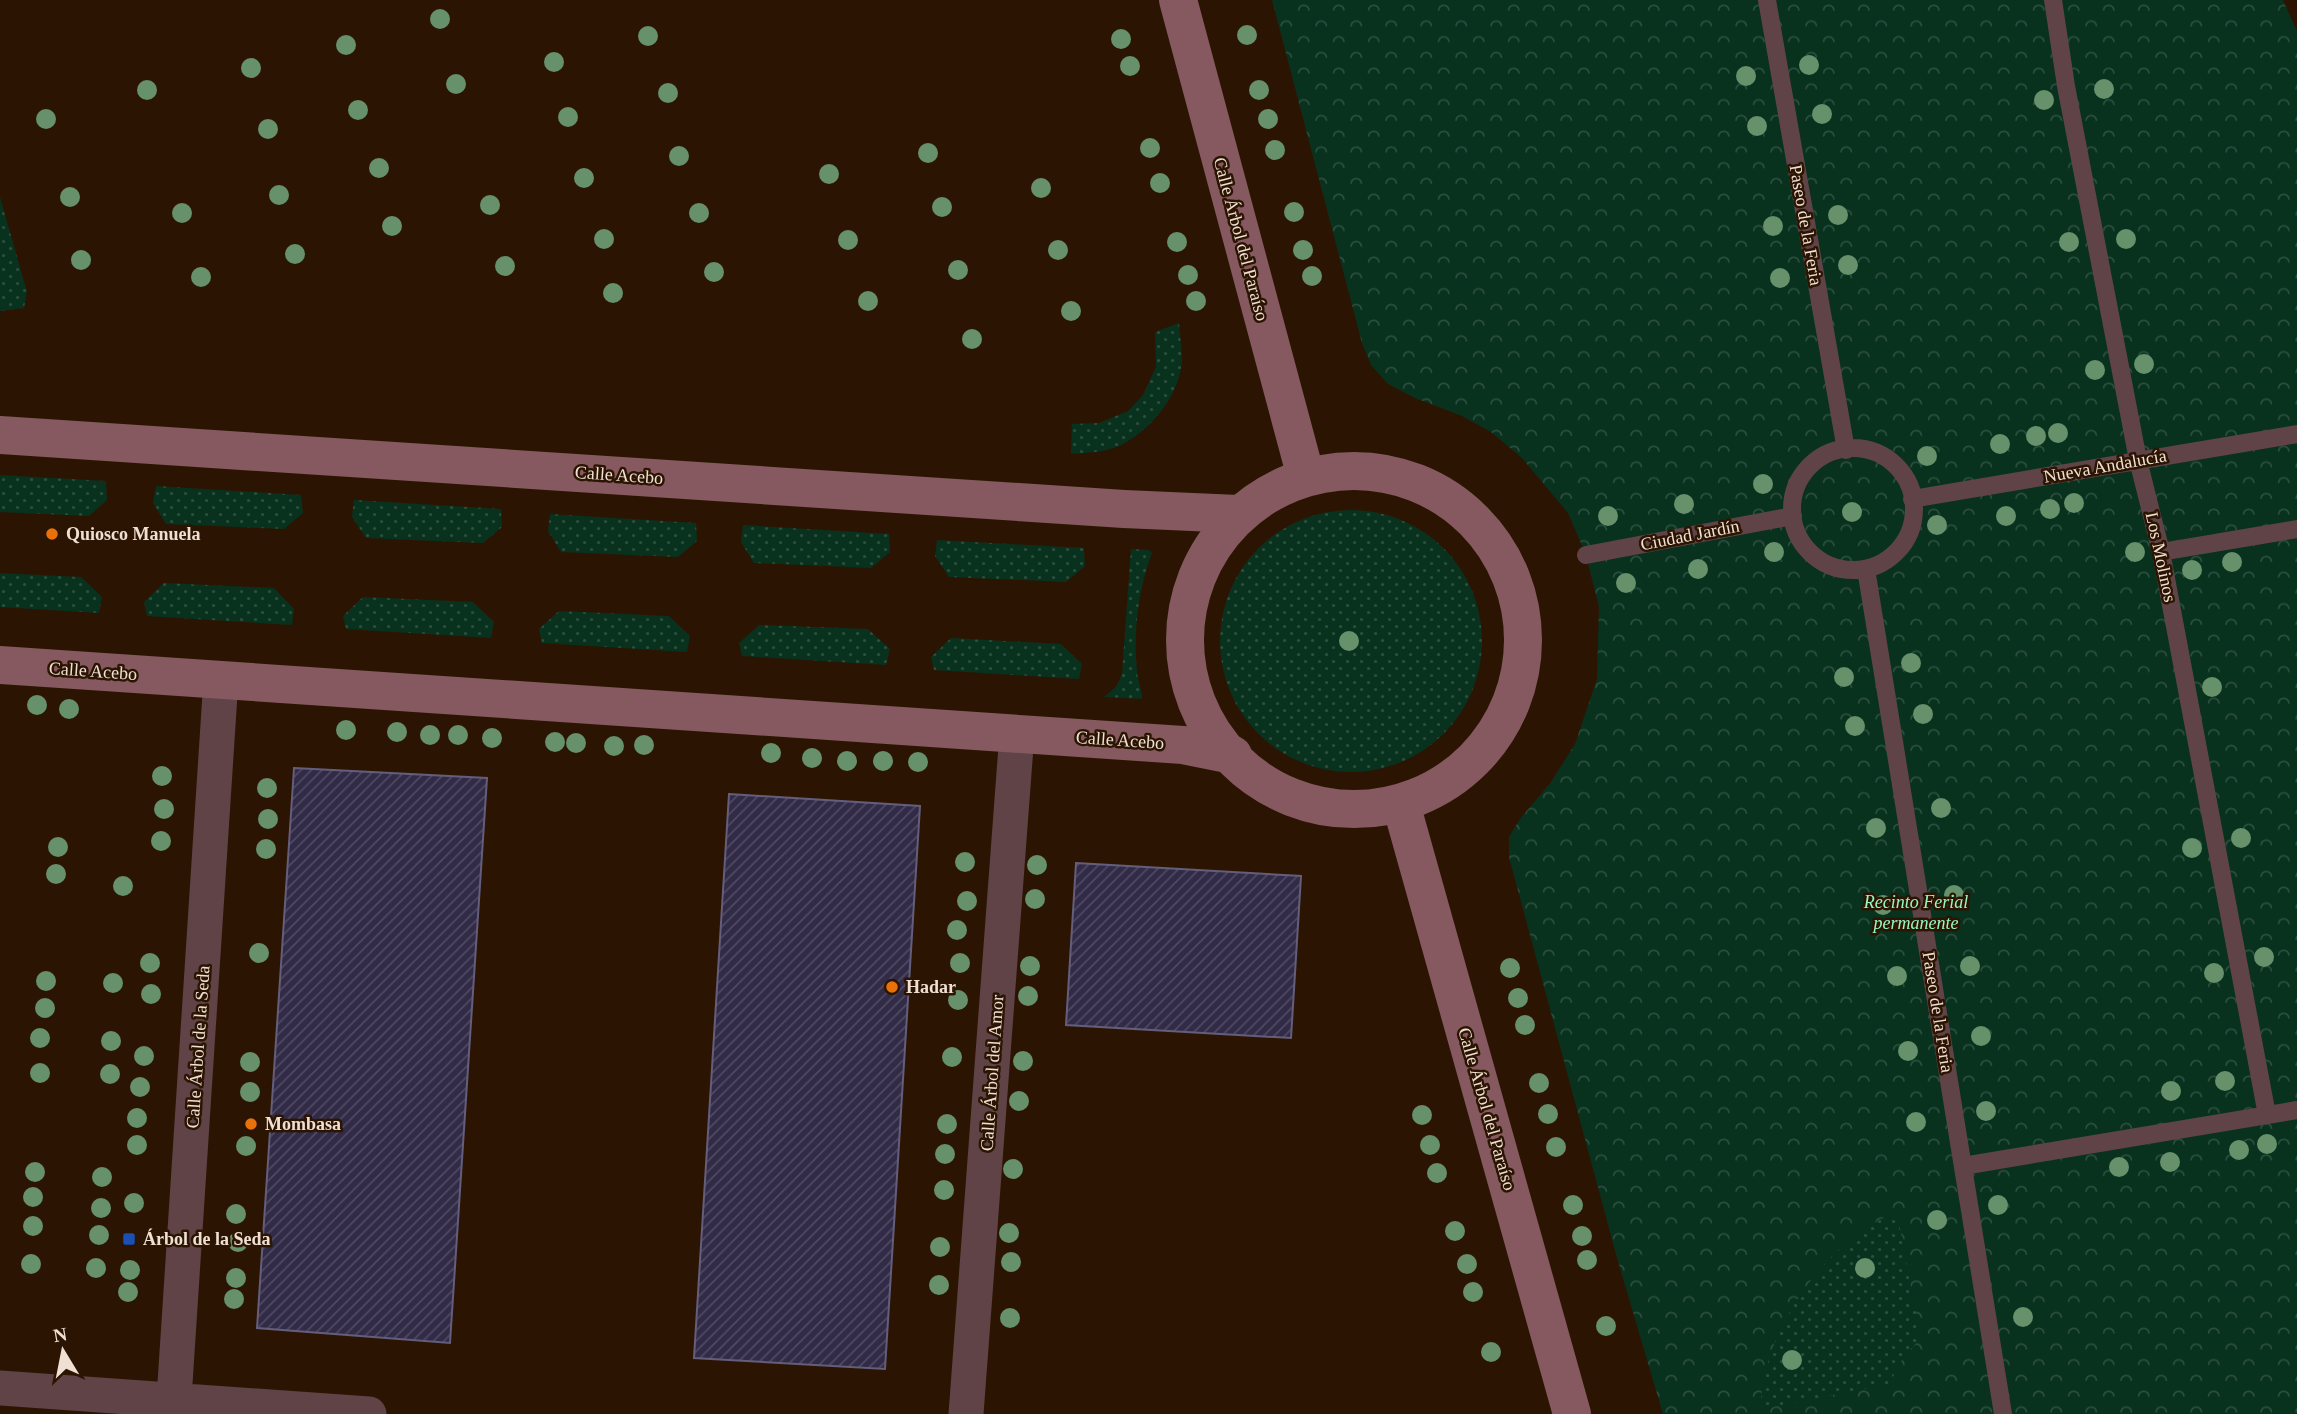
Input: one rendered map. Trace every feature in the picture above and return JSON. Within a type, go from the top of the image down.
[{"type":"street","name":"Calle Árbol del Paraíso","points":[[1178,0],[1306,477]]},
{"type":"street","name":"Calle Acebo","points":[[0,435],[1116,509],[1238,514]]},
{"type":"street","points":[[1345,471],[1372,472],[1422,486],[1466,513],[1474,522],[1500,552],[1521,599],[1526,651],[1515,702],[1496,735],[1489,746],[1451,782],[1401,804],[1364,810],[1333,808],[1296,798],[1262,780],[1212,733],[1203,720],[1186,673],[1185,633],[1195,580],[1212,547],[1238,514],[1261,496],[1306,477],[1345,471]]},
{"type":"street","name":"Calle Acebo","points":[[0,665],[1183,745],[1233,755]]},
{"type":"street","name":"Calle Árbol de la Seda","points":[[173,1407],[222,679]]},
{"type":"street","name":"Calle Árbol del Amor","points":[[966,1414],[1017,733]]},
{"type":"street","name":"Calle Árbol del Paraíso","points":[[1401,804],[1572,1414]]},
{"type":"street","points":[[0,1388],[173,1407],[369,1414]]},
{"type":"lane","name":"Paseo de la Feria","points":[[1767,0],[1846,450]]},
{"type":"lane","name":"Los Molinos","points":[[2053,0],[2066,86],[2138,460],[2161,552],[2267,1115]]},
{"type":"lane","name":"Nueva Andalucía","points":[[1912,499],[2297,433]]},
{"type":"lane","points":[[1846,450],[1865,450],[1887,459],[1903,475],[1912,499],[1913,520],[1905,541],[1888,559],[1866,569],[1842,569],[1819,560],[1802,543],[1793,516],[1793,497],[1804,475],[1820,458],[1846,450]]},
{"type":"lane","name":"Ciudad Jardín","points":[[1586,555],[1793,516]]},
{"type":"lane","points":[[2161,552],[2297,529]]},
{"type":"lane","name":"Paseo de la Feria","points":[[1866,569],[2003,1414]]},
{"type":"lane","points":[[1963,1166],[2297,1110]]},
{"type":"green space","name":"Recinto Ferial permanente","points":[[1272,0],[2283,0],[2297,31],[2297,1414],[1663,1414],[1617,1258],[1509,857],[1509,837],[1520,819],[1551,782],[1575,744],[1597,679],[1599,607],[1586,555],[1568,513],[1522,458],[1491,432],[1462,416],[1415,398],[1388,384],[1371,365],[1362,343]]},
{"type":"green space","points":[[0,197],[27,292],[24,308],[0,311]]},
{"type":"green space","points":[[1179,323],[1182,361],[1180,374],[1169,400],[1152,422],[1119,446],[1102,451],[1071,454],[1072,424],[1099,423],[1128,411],[1143,395],[1156,367],[1155,332]]},
{"type":"green space","points":[[0,475],[106,481],[107,500],[89,516],[0,512]]},
{"type":"green space","points":[[156,486],[301,495],[303,513],[284,529],[166,524],[153,503]]},
{"type":"green space","points":[[354,500],[501,509],[502,527],[483,543],[366,538],[352,517]]},
{"type":"green space","points":[[1338,510],[1364,510],[1389,515],[1413,525],[1444,548],[1467,579],[1477,603],[1482,641],[1477,679],[1467,703],[1444,734],[1413,757],[1389,767],[1364,772],[1338,772],[1313,767],[1289,757],[1258,734],[1235,703],[1225,679],[1220,654],[1220,628],[1225,603],[1235,579],[1258,548],[1289,525],[1313,515]]},
{"type":"green space","points":[[550,514],[696,523],[697,541],[678,557],[561,552],[548,531]]},
{"type":"green space","points":[[743,525],[889,534],[890,552],[871,568],[754,563],[741,542]]},
{"type":"green space","points":[[937,540],[1084,548],[1085,566],[1066,582],[949,577],[935,556]]},
{"type":"green space","points":[[1131,549],[1149,550],[1152,553],[1143,582],[1136,627],[1137,672],[1142,699],[1104,697],[1116,687],[1122,674]]},
{"type":"green space","points":[[0,573],[81,577],[102,597],[99,613],[0,607]]},
{"type":"green space","points":[[164,583],[274,588],[294,609],[292,625],[147,616],[144,602]]},
{"type":"green space","points":[[363,597],[473,602],[494,622],[491,638],[346,629],[343,616]]},
{"type":"green space","points":[[559,611],[669,616],[690,636],[687,652],[542,643],[539,629]]},
{"type":"green space","points":[[759,625],[868,629],[890,649],[886,665],[742,656],[739,643]]},
{"type":"green space","points":[[951,638],[1061,644],[1082,664],[1079,679],[934,670],[931,657]]},
{"type":"green space","points":[[1897,1212],[1919,1331],[1917,1342],[1903,1358],[1889,1384],[1761,1409],[1764,1380],[1772,1350],[1785,1320],[1802,1292],[1846,1243],[1871,1225]]},
{"type":"building","points":[[294,768],[487,778],[450,1343],[257,1328]]},
{"type":"building","points":[[729,794],[920,806],[885,1369],[694,1358]]},
{"type":"building","points":[[1076,863],[1301,876],[1291,1038],[1066,1025]]},
{"type":"place","name":"Quiosco Manuela","points":[[52,534]]},
{"type":"place","name":"Hadar","points":[[892,987]]},
{"type":"place","name":"Mombasa","points":[[251,1124]]},
{"type":"place","name":"Árbol de la Seda","points":[[129,1239]]}]
